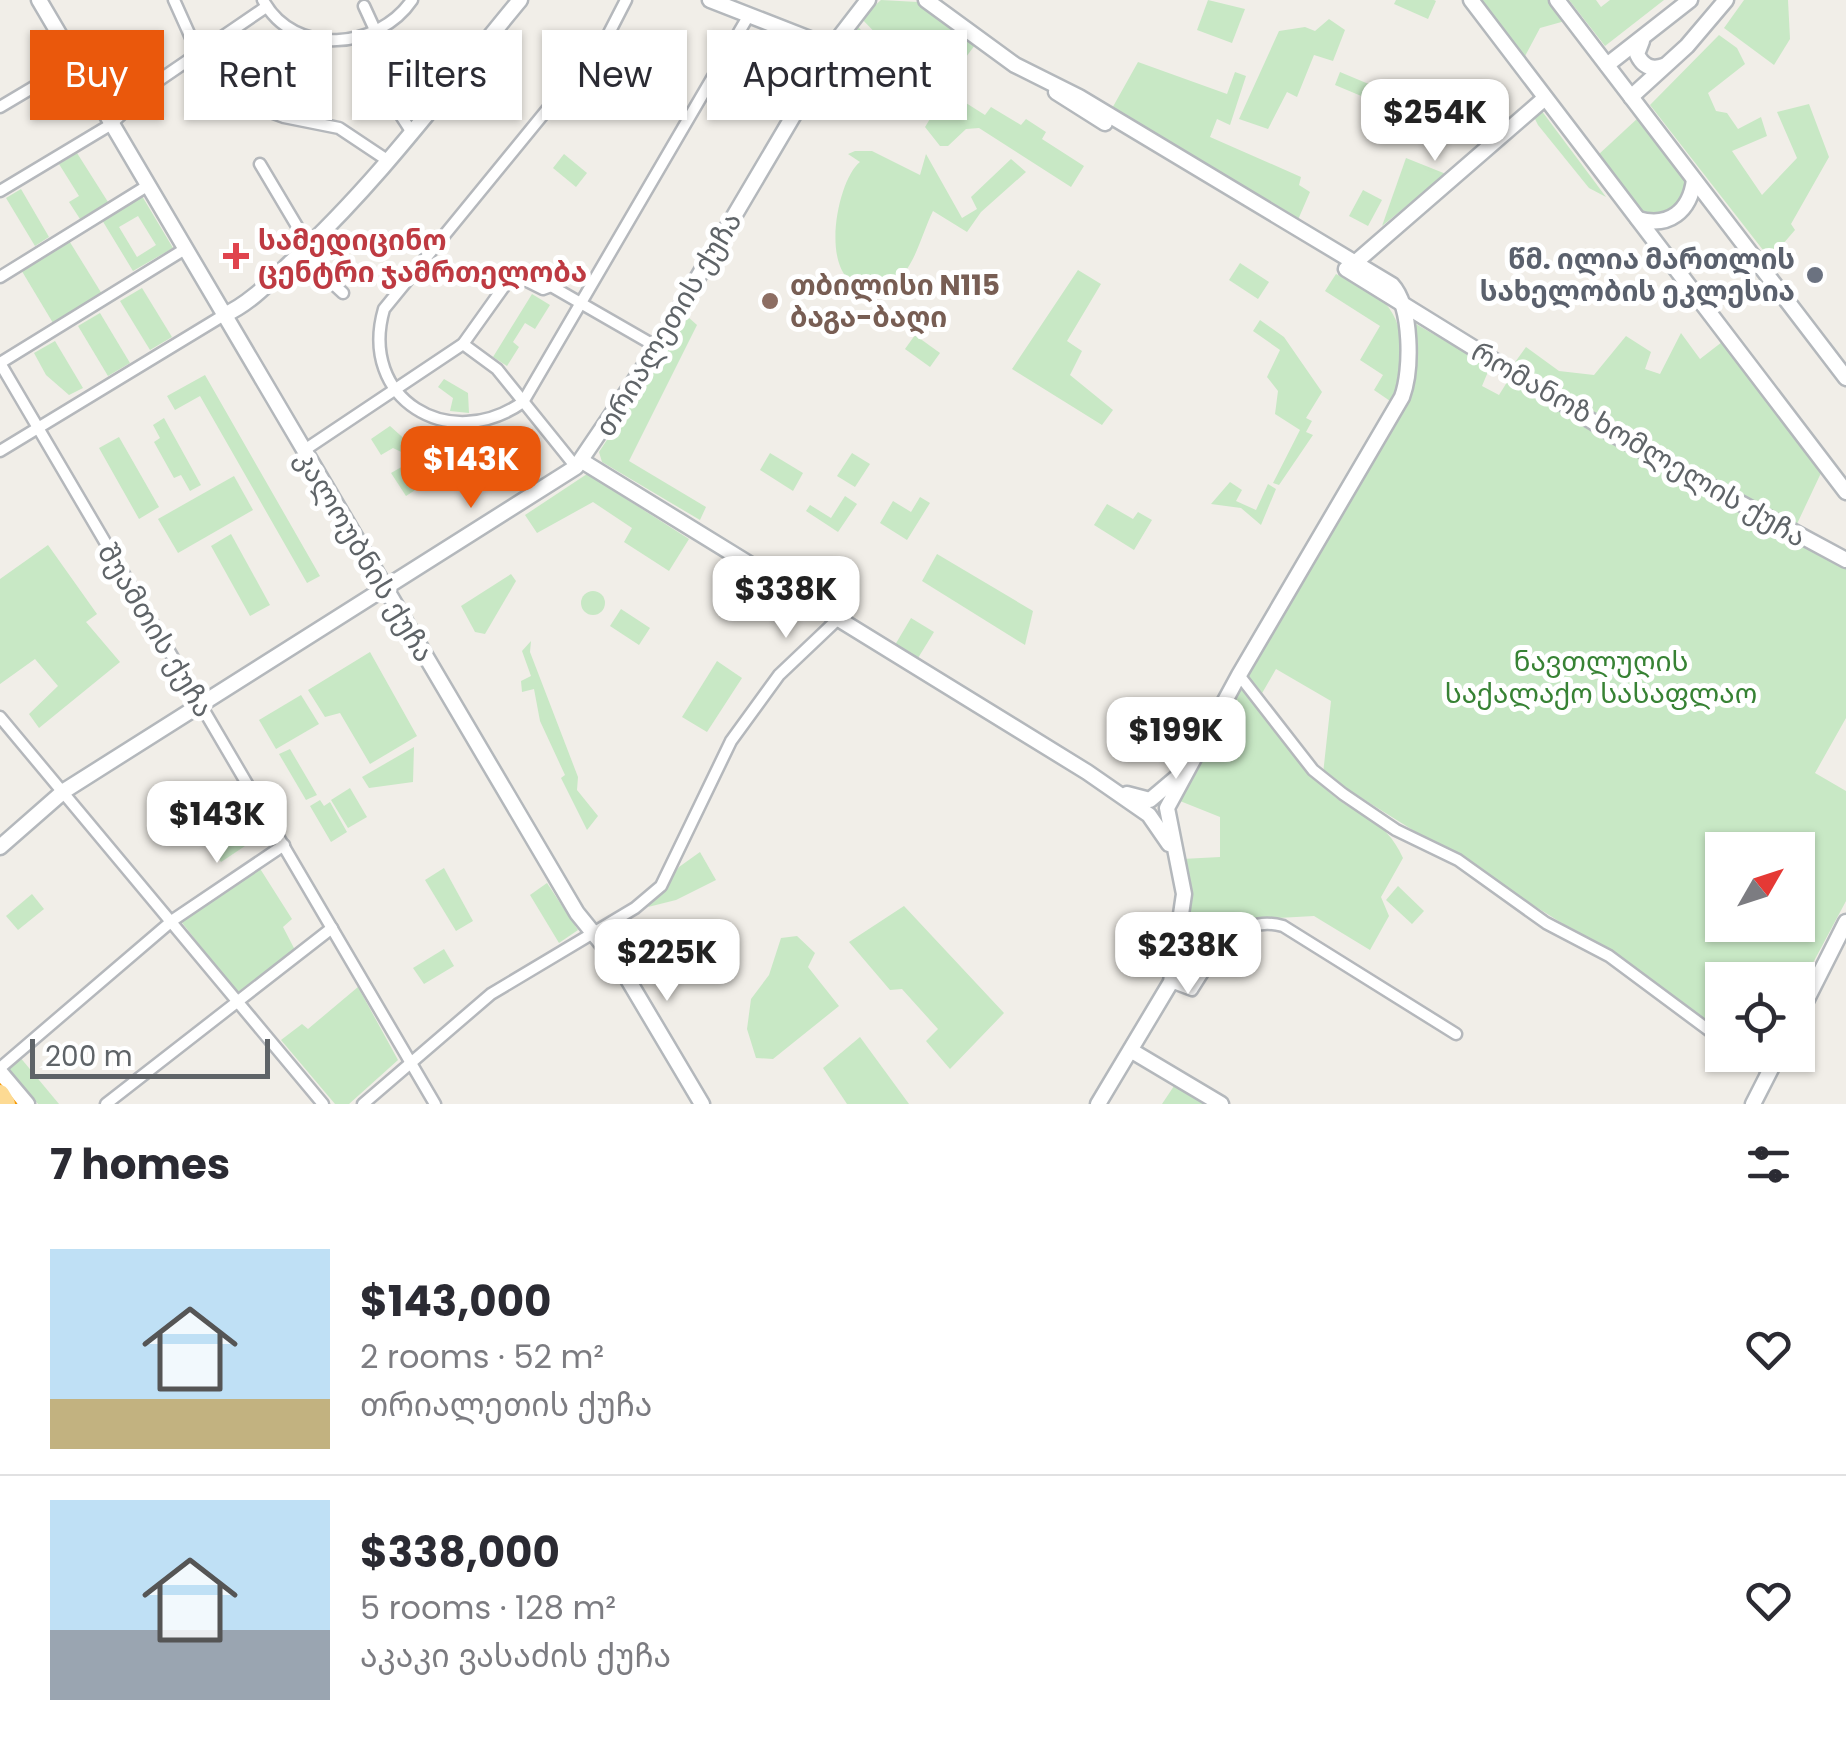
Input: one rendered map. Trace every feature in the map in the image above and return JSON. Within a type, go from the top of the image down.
[{"type":"street","name":"კალოუბნის ქუჩა","points":[[39,0],[56,30]]},
{"type":"street","points":[[176,0],[189,30]]},
{"type":"street","points":[[379,30],[412,0]]},
{"type":"street","points":[[0,452],[260,290],[309,246],[387,160],[520,0]]},
{"type":"street","points":[[626,0],[608,35],[384,308],[379,339],[396,392],[413,410],[448,421],[486,420],[523,402],[749,15]]},
{"type":"street","points":[[710,0],[787,30]]},
{"type":"street","points":[[846,30],[868,0]]},
{"type":"street","name":"რომანოზ ხომლელის ქუჩა","points":[[927,0],[991,50],[1047,84],[1080,97],[1350,266],[1433,325],[1681,473],[1846,560]]},
{"type":"street","points":[[1471,0],[1846,492]]},
{"type":"street","points":[[1557,0],[1846,378]]},
{"type":"street","points":[[1607,66],[1690,0]]},
{"type":"street","points":[[1632,97],[1726,0]]},
{"type":"street","points":[[228,30],[265,3],[287,26],[321,40],[352,40]]},
{"type":"street","points":[[364,6],[375,30]]},
{"type":"street","points":[[1645,36],[1638,49],[1641,62],[1654,68],[1667,65]]},
{"type":"street","points":[[0,191],[110,125],[184,62]]},
{"type":"street","points":[[0,107],[30,89]]},
{"type":"street","points":[[1350,266],[1545,98]]},
{"type":"street","name":"კალოუბნის ქუჩა","points":[[107,120],[384,588],[592,932],[620,966],[702,1104]]},
{"type":"street","points":[[302,120],[340,128],[387,160]]},
{"type":"street","points":[[404,120],[411,131]]},
{"type":"street","name":"თრიალეთის ქუჩა","points":[[0,846],[64,791],[199,703],[522,506],[579,464],[657,347],[791,120]]},
{"type":"street","points":[[260,164],[332,285],[343,293]]},
{"type":"street","points":[[1637,218],[1650,222],[1672,218],[1688,202],[1694,180]]},
{"type":"street","points":[[0,277],[147,186]]},
{"type":"street","points":[[0,363],[185,249]]},
{"type":"street","name":"რომანოზ ხომლელის ქუჩა","points":[[1350,266],[1397,289],[1411,308]]},
{"type":"street","points":[[303,451],[463,344],[513,274],[542,289],[551,286],[657,347]]},
{"type":"street","points":[[1156,808],[1206,736],[1402,397],[1411,308]]},
{"type":"street","points":[[463,344],[496,369],[579,464],[1086,772],[1156,808],[1183,886],[1171,982],[1098,1104]]},
{"type":"street","name":"შუამთის ქუჩა","points":[[0,363],[435,1104]]},
{"type":"street","points":[[363,1104],[492,994],[635,908],[662,886],[731,741],[788,664],[838,619]]},
{"type":"street","points":[[1239,675],[1313,770],[1343,794],[1396,830],[1458,860],[1546,923],[1609,956],[1705,1027]]},
{"type":"street","points":[[0,716],[323,1104]]},
{"type":"street","points":[[27,1104],[0,1070],[173,920],[284,845]]},
{"type":"street","points":[[1171,982],[1192,990],[1225,940],[1270,922],[1283,926],[1456,1034]]},
{"type":"street","points":[[1815,983],[1846,922]]},
{"type":"street","points":[[106,1104],[332,928]]},
{"type":"street","points":[[1132,1051],[1221,1104]]},
{"type":"street","points":[[1752,1104],[1769,1072]]},
{"type":"green space","points":[[881,0],[918,2],[955,30],[873,30],[861,18]]},
{"type":"green space","points":[[1208,0],[1245,9],[1232,43],[1197,30]]},
{"type":"green space","points":[[1396,0],[1436,1],[1428,19],[1394,4]]},
{"type":"green space","points":[[1480,0],[1548,0],[1565,21],[1540,28],[1524,58]]},
{"type":"green space","points":[[1569,0],[1596,0],[1601,7],[1610,0],[1664,0],[1605,46]]},
{"type":"green space","points":[[1744,0],[1788,0],[1790,39],[1774,65],[1724,28]]},
{"type":"green space","points":[[1329,19],[1345,30],[1333,61],[1314,55],[1297,97],[1287,92],[1268,129],[1239,119],[1279,31],[1305,27],[1315,31]]},
{"type":"green space","points":[[1719,35],[1737,48],[1745,64],[1708,93],[1716,111],[1727,113],[1738,129],[1761,117],[1767,136],[1732,151],[1762,195],[1797,158],[1777,112],[1809,104],[1829,157],[1791,224],[1795,230],[1770,259],[1650,105]]},
{"type":"green space","points":[[967,39],[975,45],[967,56]]},
{"type":"green space","points":[[1138,62],[1227,94],[1235,72],[1246,76],[1230,125],[1217,119],[1210,137],[1301,177],[1299,185],[1310,192],[1297,222],[1110,112]]},
{"type":"green space","points":[[1340,72],[1371,85],[1366,98],[1335,85]]},
{"type":"green space","points":[[967,104],[985,115],[991,107],[1021,125],[1026,119],[1046,132],[1042,139],[1084,166],[1071,187],[979,128],[966,129],[948,146],[940,146],[925,127],[929,120],[967,120]]},
{"type":"green space","points":[[1541,110],[1606,197],[1589,188],[1538,125],[1534,117]]},
{"type":"green space","points":[[1638,118],[1683,175],[1686,189],[1674,205],[1657,213],[1643,214],[1598,155]]},
{"type":"green space","points":[[872,151],[920,175],[926,154],[962,218],[977,209],[971,197],[1011,159],[1026,172],[981,212],[967,232],[933,211],[904,273],[888,285],[874,288],[855,284],[843,273],[837,255],[838,211],[851,173],[860,162],[848,154]]},
{"type":"green space","points":[[77,153],[108,202],[80,219],[69,202],[79,196],[59,164]]},
{"type":"green space","points":[[564,154],[587,173],[576,187],[553,168]]},
{"type":"green space","points":[[1406,158],[1446,174],[1382,226]]},
{"type":"green space","points":[[21,189],[49,237],[35,246],[6,198]]},
{"type":"green space","points":[[1363,190],[1382,200],[1368,226],[1349,216]]},
{"type":"green space","points":[[142,196],[173,248],[133,271],[102,220]],"holes":[[[138,216],[156,245],[137,257],[119,227]]]},
{"type":"green space","points":[[68,239],[102,294],[53,323],[20,268]]},
{"type":"green space","points":[[1240,263],[1269,282],[1258,299],[1229,280]]},
{"type":"green space","points":[[1078,270],[1101,284],[1067,341],[1082,351],[1070,375],[1113,410],[1102,425],[1012,369]]},
{"type":"green space","points":[[1336,274],[1381,299],[1398,325],[1403,365],[1393,403],[1374,390],[1383,375],[1360,360],[1380,326],[1325,291]]},
{"type":"green space","points":[[142,288],[172,337],[150,350],[120,301]]},
{"type":"green space","points":[[532,294],[550,305],[535,329],[525,323],[513,342],[519,347],[507,366],[493,357]]},
{"type":"green space","points":[[100,313],[130,363],[108,376],[78,326]]},
{"type":"green space","points":[[688,317],[697,325],[629,461],[706,507],[700,520],[602,462],[599,452]]},
{"type":"green space","points":[[1260,320],[1284,337],[1322,392],[1306,418],[1312,421],[1306,432],[1313,435],[1279,485],[1273,483],[1300,430],[1275,414],[1278,391],[1267,377],[1280,350],[1253,331]]},
{"type":"green space","name":"ნავთლუღის საქალაქო სასაფლაო","points":[[1416,324],[1490,367],[1482,386],[1499,395],[1509,379],[1706,493],[1846,566],[1846,718],[1815,773],[1846,791],[1846,901],[1813,962],[1705,962],[1705,1022],[1634,968],[1323,774],[1331,701],[1276,669],[1261,695],[1248,680],[1249,671],[1411,396],[1417,367]]},
{"type":"green space","points":[[1681,333],[1700,359],[1722,342],[1821,473],[1796,526],[1519,373],[1513,365],[1526,347],[1559,371],[1594,375],[1626,336],[1651,352],[1645,369],[1660,374]]},
{"type":"green space","points":[[915,335],[940,353],[930,367],[905,349]]},
{"type":"green space","points":[[55,341],[83,388],[69,395],[46,375],[34,353]]},
{"type":"green space","points":[[205,375],[320,576],[307,583],[200,396],[175,410],[167,396]]},
{"type":"green space","points":[[444,379],[468,393],[469,413],[450,411],[453,398],[438,387]]},
{"type":"green space","points":[[164,418],[201,485],[190,491],[181,475],[174,478],[154,442],[160,438],[153,425]]},
{"type":"green space","points":[[390,426],[409,443],[437,450],[434,465],[440,474],[406,496],[391,473],[405,465],[419,471],[422,462],[393,448],[381,455],[371,439]]},
{"type":"green space","points":[[119,437],[159,507],[139,519],[99,448]]},
{"type":"green space","points":[[770,453],[803,473],[793,491],[760,470]]},
{"type":"green space","points":[[852,453],[870,464],[855,487],[837,476]]},
{"type":"green space","points":[[587,474],[689,539],[669,571],[624,542],[632,528],[593,502],[537,533],[525,515]]},
{"type":"green space","points":[[234,476],[253,510],[178,553],[158,519]]},
{"type":"green space","points":[[1230,482],[1242,490],[1236,501],[1256,510],[1268,484],[1276,489],[1261,525],[1241,508],[1211,504]]},
{"type":"green space","points":[[845,496],[857,504],[838,532],[806,511],[810,505],[831,518]]},
{"type":"green space","points":[[920,497],[930,503],[907,540],[880,523],[893,501],[911,512]]},
{"type":"green space","points":[[1107,504],[1133,519],[1138,512],[1152,520],[1134,550],[1094,525]]},
{"type":"green space","points":[[231,534],[270,605],[250,616],[211,546]]},
{"type":"green space","points":[[48,545],[97,614],[86,622],[120,662],[39,728],[29,714],[58,686],[35,659],[0,684],[0,579]]},
{"type":"green space","points":[[937,554],[1033,611],[1025,645],[922,581]]},
{"type":"green space","points":[[511,574],[516,581],[485,634],[475,632],[461,606]]},
{"type":"green space","points":[[593,591],[602,594],[602,612],[593,615],[584,612],[581,603],[584,594]]},
{"type":"green space","points":[[621,609],[650,628],[639,645],[610,626]]},
{"type":"green space","points":[[911,618],[934,632],[918,658],[895,645]]},
{"type":"green space","points":[[531,641],[530,652],[578,777],[577,790],[598,816],[587,830],[561,778],[565,775],[540,721],[534,689],[522,692],[521,681],[531,676],[522,651]]},
{"type":"green space","points":[[370,652],[417,736],[370,764],[340,713],[325,717],[308,690]]},
{"type":"green space","points":[[717,661],[742,678],[707,732],[682,717]]},
{"type":"green space","points":[[1245,688],[1305,768],[1340,801],[1388,834],[1403,858],[1381,897],[1389,916],[1370,950],[1314,916],[1278,918],[1210,938],[1189,975],[1178,970],[1189,900],[1182,859],[1220,857],[1220,817],[1175,799],[1237,690]]},
{"type":"green space","points":[[301,695],[319,724],[276,749],[259,720]]},
{"type":"green space","points":[[1133,701],[1165,722],[1158,733],[1177,745],[1168,759],[1116,726]]},
{"type":"green space","points":[[414,747],[413,782],[369,788],[362,777]]},
{"type":"green space","points":[[290,749],[317,795],[306,800],[279,754]]},
{"type":"green space","points":[[350,788],[367,817],[348,828],[331,800]]},
{"type":"green space","points":[[320,800],[324,806],[330,802],[347,832],[331,842],[310,806]]},
{"type":"green space","points":[[241,827],[251,842],[221,862],[211,847]]},
{"type":"green space","points":[[700,852],[716,880],[676,900],[648,907],[679,867]]},
{"type":"green space","points":[[259,867],[292,919],[283,927],[295,950],[237,993],[180,920]]},
{"type":"green space","points":[[444,868],[473,921],[456,931],[425,880]]},
{"type":"green space","points":[[547,883],[578,930],[559,943],[530,895]]},
{"type":"green space","points":[[1398,886],[1424,911],[1412,924],[1386,900]]},
{"type":"green space","points":[[32,894],[44,909],[18,930],[6,916]]},
{"type":"green space","points":[[904,906],[1004,1013],[950,1069],[926,1041],[938,1029],[902,989],[890,990],[849,942]]},
{"type":"green space","points":[[797,936],[815,953],[808,967],[839,1006],[773,1059],[756,1058],[747,1029],[751,999],[769,975],[781,938]]},
{"type":"green space","points":[[444,949],[454,966],[424,984],[413,968]]},
{"type":"green space","points":[[358,987],[398,1060],[349,1104],[335,1104],[281,1040],[302,1024],[308,1029]]},
{"type":"green space","points":[[860,1037],[909,1104],[847,1104],[823,1068]]},
{"type":"green space","points":[[19,1056],[59,1104],[38,1104],[7,1067]]},
{"type":"green space","points":[[1176,1083],[1211,1104],[1162,1104]]},
{"type":"place","name":"სამედიცინო ცენტრი ჯამრთელობა","points":[[236,256]]},
{"type":"place","name":"წმ. ილია მართლის სახელობის ეკლესია","points":[[1815,275]]},
{"type":"place","name":"თბილისი N115 ბაგა-ბაღი","points":[[770,301]]}]
